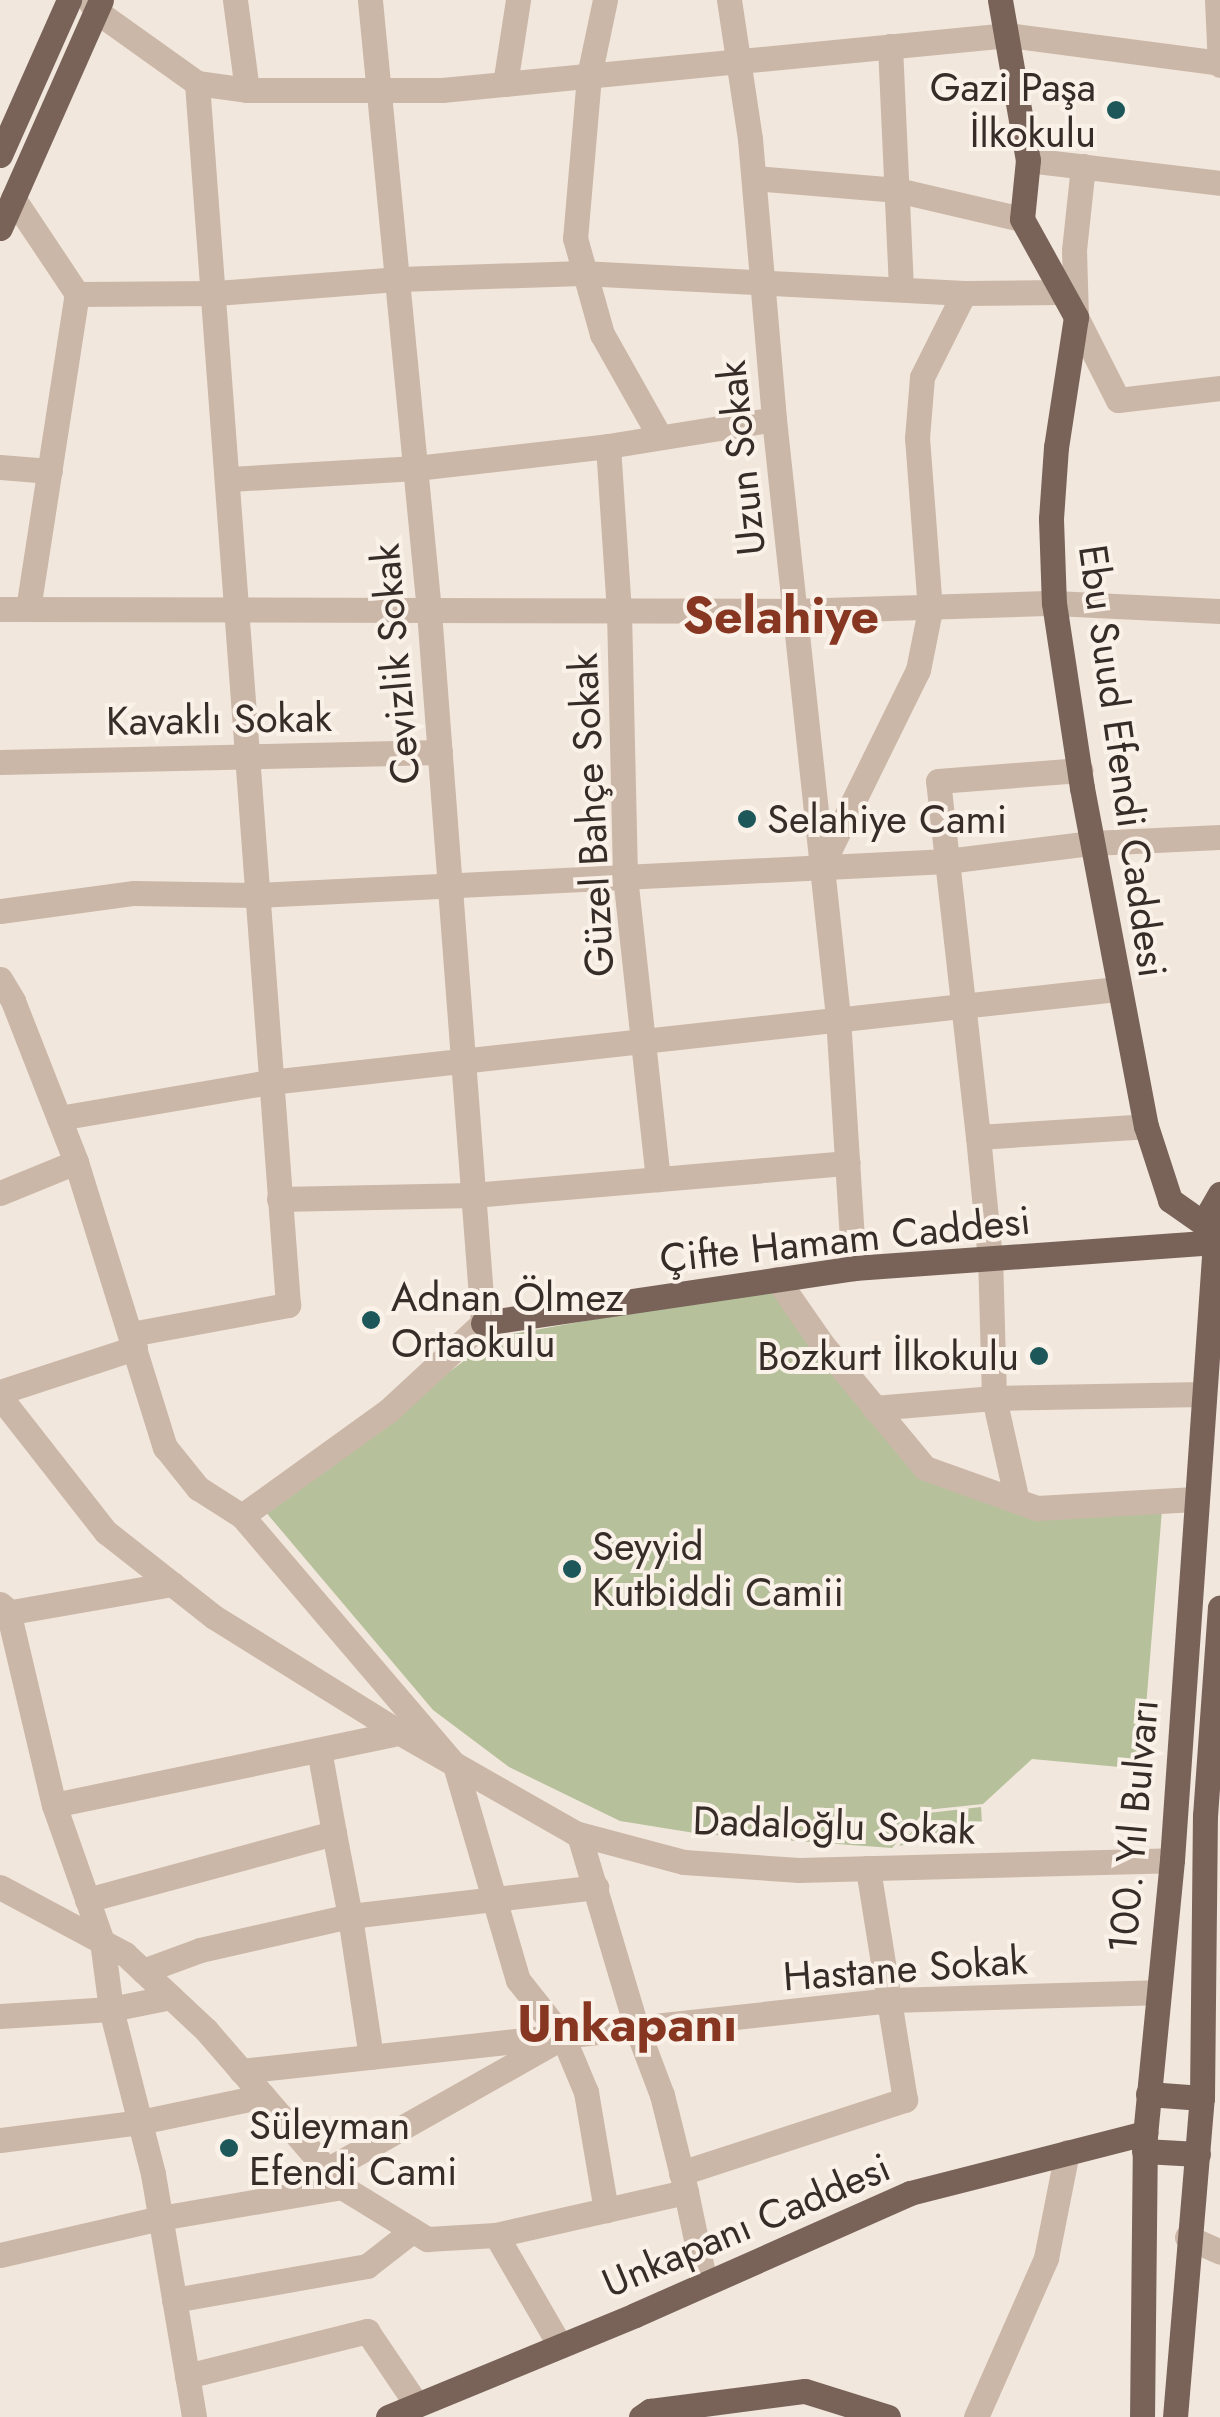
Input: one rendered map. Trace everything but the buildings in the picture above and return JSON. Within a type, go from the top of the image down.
[{"type":"main road","points":[[4,137],[70,0]]},
{"type":"main road","points":[[1000,0],[1028,160],[1022,219],[1076,317]]},
{"type":"main road","points":[[0,228],[95,4]]},
{"type":"main road","name":"Ebu Suud Efendi Caddesi","points":[[1076,317],[1056,446],[1051,518],[1054,603],[1092,844],[1146,1126],[1170,1200],[1214,1237]]},
{"type":"main road","name":"100. Yıl Bulvarı","points":[[1142,2417],[1144,2142],[1172,1860],[1214,1237],[1208,1209],[1220,1195]]},
{"type":"main road","name":"Çifte Hamam Caddesi","points":[[483,1323],[854,1268],[1214,1237]]},
{"type":"main road","name":"100. Yıl Bulvarı","points":[[1175,2417],[1187,2237],[1207,2112],[1220,1608]]},
{"type":"main road","points":[[1148,2094],[1207,2112]]},
{"type":"main road","name":"Unkapanı Caddesi","points":[[388,2417],[706,2284],[910,2193],[1067,2152],[1144,2142],[1198,2154]]},
{"type":"main road","points":[[641,2417],[650,2411],[805,2391],[888,2417]]},
{"type":"street","points":[[235,0],[247,90]]},
{"type":"street","name":"Cevizlik Sokak","points":[[370,0],[382,90],[429,611],[483,1323]]},
{"type":"street","points":[[505,84],[518,0]]},
{"type":"street","points":[[605,0],[588,76],[575,238],[582,274],[602,334],[660,437]]},
{"type":"street","name":"Uzun Sokak","points":[[729,0],[754,178],[774,419],[838,1017],[854,1268]]},
{"type":"street","points":[[95,4],[197,84],[247,90],[382,90],[505,84],[1008,35],[1220,64],[1217,0]]},
{"type":"street","points":[[890,46],[901,289]]},
{"type":"street","points":[[0,1394],[133,1341],[288,1305],[240,611],[197,84]]},
{"type":"street","points":[[1028,160],[1220,183]]},
{"type":"street","points":[[1083,166],[1074,250],[1076,317],[1118,400],[1220,388]]},
{"type":"street","points":[[754,178],[896,190],[1022,219]]},
{"type":"street","points":[[13,198],[77,294],[28,609]]},
{"type":"street","points":[[77,294],[216,293],[399,279],[582,274],[964,293],[1061,292]]},
{"type":"street","points":[[822,865],[918,670],[930,610],[917,438],[922,377],[964,293]]},
{"type":"street","points":[[230,479],[416,468],[608,446],[774,419]]},
{"type":"street","name":"Güzel Bahçe Sokak","points":[[608,446],[619,611],[625,876],[658,1180]]},
{"type":"street","points":[[0,467],[50,471]]},
{"type":"street","points":[[0,608],[794,611],[930,610],[1054,603],[1220,611]]},
{"type":"street","name":"Kavaklı Sokak","points":[[0,762],[440,752]]},
{"type":"street","points":[[1017,1501],[994,1398],[990,1259],[938,781],[1081,770]]},
{"type":"street","points":[[0,910],[134,893],[258,895],[947,861],[1092,844],[1220,837]]},
{"type":"street","points":[[0,979],[76,1162],[165,1447],[198,1488],[242,1516],[455,1764],[518,1980],[563,2037],[586,2092],[606,2210]]},
{"type":"street","points":[[59,1118],[270,1082],[463,1064],[838,1017],[1118,990]]},
{"type":"street","points":[[978,1136],[1146,1126]]},
{"type":"street","points":[[0,1193],[76,1162]]},
{"type":"street","points":[[280,1199],[474,1195],[848,1163]]},
{"type":"street","points":[[777,1279],[822,1344],[924,1468],[1037,1508],[1194,1499]]},
{"type":"street","points":[[242,1516],[389,1410],[483,1323]]},
{"type":"street","name":"Dadaloğlu Sokak","points":[[0,1394],[106,1532],[214,1617],[400,1733],[580,1835],[684,1862],[799,1870],[1172,1860]]},
{"type":"street","points":[[874,1408],[994,1398],[1203,1394]]},
{"type":"street","points":[[172,1584],[3,1610],[54,1805],[102,1941],[110,2009],[160,2218],[194,2417]]},
{"type":"street","points":[[54,1805],[400,1733]]},
{"type":"street","points":[[319,1750],[371,2058]]},
{"type":"street","points":[[87,1900],[334,1833]]},
{"type":"street","points":[[580,1835],[637,2029],[662,2095],[706,2284]]},
{"type":"street","points":[[0,1888],[102,1941],[144,1971],[241,2071],[334,2178],[428,2239],[496,2236],[606,2210],[906,2100],[868,1868]]},
{"type":"street","points":[[144,1971],[200,1950],[350,1916],[596,1887]]},
{"type":"street","name":"Hastane Sokak","points":[[241,2071],[891,2000],[1156,1992]]},
{"type":"street","points":[[0,2016],[110,2009],[171,1997]]},
{"type":"street","points":[[0,2255],[334,2178],[563,2037]]},
{"type":"street","points":[[0,2140],[140,2122],[263,2096]]},
{"type":"street","points":[[976,2417],[1046,2258],[1067,2152]]},
{"type":"street","points":[[174,2300],[367,2266],[413,2230]]},
{"type":"street","points":[[496,2236],[560,2346]]},
{"type":"street","points":[[1187,2237],[1220,2252]]},
{"type":"street","points":[[187,2376],[367,2331],[417,2405]]},
{"type":"green space","points":[[775,1287],[920,1476],[1037,1516],[1162,1510],[1141,1769],[1032,1759],[983,1804],[926,1810],[892,1848],[701,1834],[620,1821],[509,1767],[433,1710],[264,1510],[496,1337]]},
{"type":"green space","points":[[981,1807],[982,1824],[899,1846],[928,1813]]},
{"type":"place","name":"Gazi Paşa İlkokulu","points":[[1116,110]]},
{"type":"place","name":"Selahiye Cami","points":[[747,819]]},
{"type":"place","name":"Adnan Ölmez Ortaokulu","points":[[371,1320]]},
{"type":"place","name":"Bozkurt İlkokulu","points":[[1039,1356]]},
{"type":"place","name":"Seyyid Kutbiddi Camii","points":[[572,1569]]},
{"type":"place","name":"Süleyman Efendi Cami","points":[[229,2148]]},
{"type":"district","name":"Selahiye","points":[[781,616]]},
{"type":"district","name":"Unkapanı","points":[[627,2024]]}]
